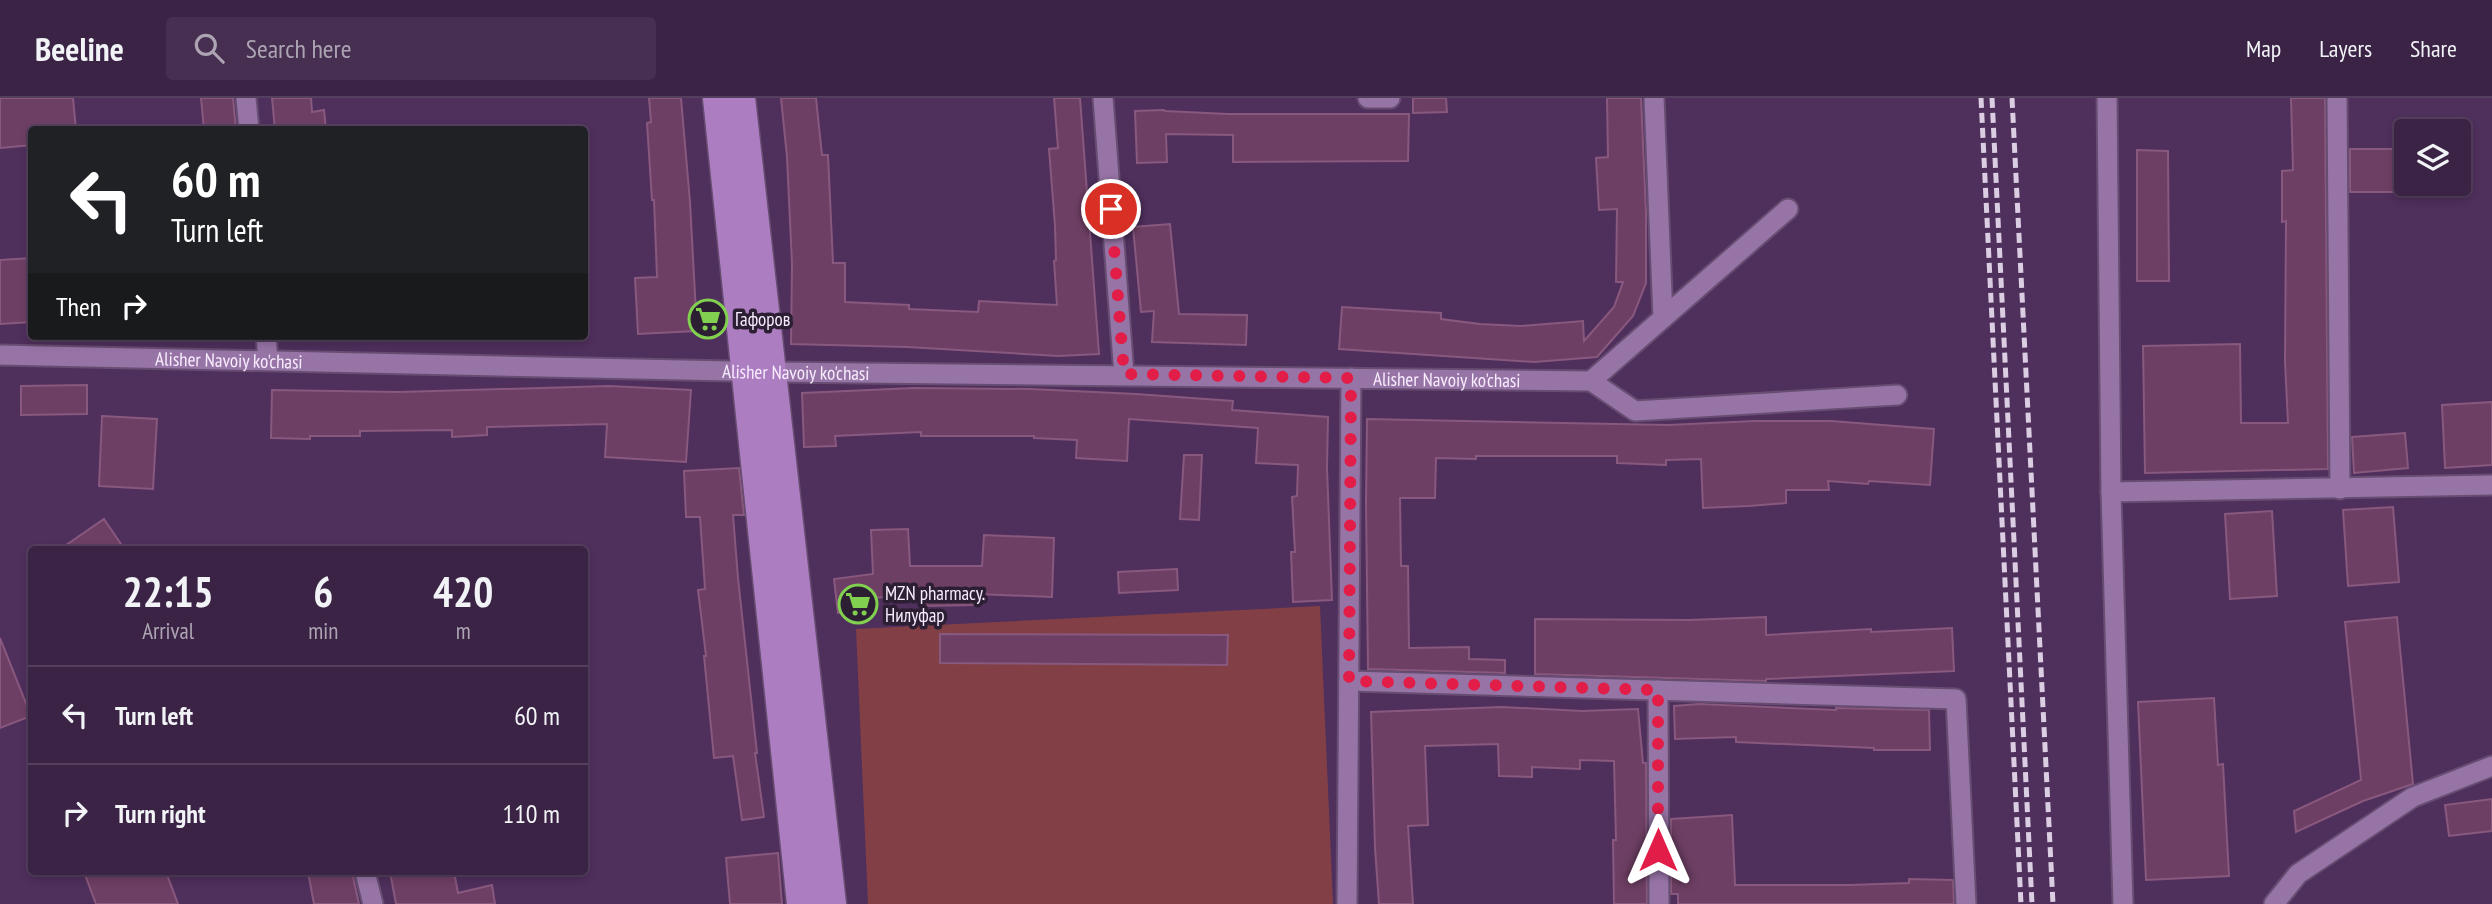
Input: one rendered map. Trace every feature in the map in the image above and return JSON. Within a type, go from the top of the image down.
[{"type":"main road","points":[[718,98],[760,371],[831,904]]},
{"type":"main road","points":[[740,98],[802,904]]},
{"type":"street","points":[[246,98],[249,126]]},
{"type":"street","points":[[1103,98],[1124,374]]},
{"type":"street","points":[[1367,98],[1390,98]]},
{"type":"street","points":[[1654,98],[1663,318]]},
{"type":"street","points":[[2107,98],[2111,492],[2123,904]]},
{"type":"street","points":[[2336,98],[2340,489]]},
{"type":"street","points":[[1788,208],[1591,382],[1635,411],[1896,395]]},
{"type":"street","points":[[266,340],[268,360]]},
{"type":"street","name":"Alisher Navoiy ko'chasi","points":[[0,355],[760,371],[1591,382]]},
{"type":"street","points":[[1347,904],[1351,378]]},
{"type":"street","points":[[2111,492],[2492,485]]},
{"type":"street","points":[[1349,681],[1956,699],[1966,904]]},
{"type":"street","points":[[1658,690],[1658,904]]},
{"type":"street","points":[[2274,904],[2298,874],[2413,797],[2492,766]]},
{"type":"street","points":[[366,875],[373,904]]},
{"type":"shaded area","points":[[1320,606],[1333,904],[868,904],[856,629]]},
{"type":"building","points":[[0,98],[73,98],[76,126],[28,126],[28,145],[0,148]]},
{"type":"building","points":[[201,98],[233,98],[236,126],[204,126]]},
{"type":"building","points":[[272,98],[311,98],[312,112],[324,110],[326,126],[275,126]]},
{"type":"building","points":[[649,98],[681,98],[697,331],[638,334],[635,278],[657,277],[647,123],[651,122]]},
{"type":"building","points":[[781,98],[816,98],[822,155],[828,155],[833,263],[845,263],[845,302],[909,305],[909,309],[978,312],[979,301],[1057,305],[1049,149],[1058,148],[1054,98],[1080,98],[1099,354],[1058,356],[907,347],[791,344],[792,264]]},
{"type":"building","points":[[1413,98],[1446,98],[1447,112],[1413,113]]},
{"type":"building","points":[[1607,98],[1641,98],[1646,283],[1633,316],[1597,357],[1534,362],[1339,349],[1342,307],[1441,313],[1441,319],[1480,324],[1520,326],[1583,321],[1584,341],[1614,307],[1623,282],[1616,282],[1617,209],[1599,210],[1596,158],[1608,157]]},
{"type":"building","points":[[2291,98],[2325,98],[2328,469],[2145,473],[2143,346],[2240,344],[2241,423],[2288,423],[2285,362],[2286,221],[2282,222],[2282,171],[2293,170]]},
{"type":"building","points":[[1135,111],[1228,114],[1409,114],[1408,161],[1233,162],[1233,135],[1166,134],[1167,162],[1137,163]]},
{"type":"building","points":[[2350,149],[2394,149],[2394,192],[2350,192]]},
{"type":"building","points":[[2137,150],[2168,151],[2169,281],[2137,281]]},
{"type":"building","points":[[1170,224],[1179,314],[1247,315],[1246,345],[1152,342],[1154,311],[1141,312],[1133,227]]},
{"type":"building","points":[[28,258],[28,322],[0,324],[0,260]]},
{"type":"building","points":[[87,385],[87,414],[21,415],[21,386]]},
{"type":"building","points":[[609,386],[691,390],[686,462],[605,457],[607,424],[487,427],[487,435],[452,437],[452,430],[360,431],[360,436],[271,438],[272,390],[399,392]]},
{"type":"building","points":[[914,388],[1031,389],[1136,394],[1233,401],[1232,410],[1328,417],[1327,468],[1332,600],[1293,602],[1291,552],[1295,552],[1292,497],[1297,496],[1298,465],[1256,463],[1258,428],[1129,419],[1127,461],[1076,458],[1077,440],[1034,436],[921,436],[921,432],[835,436],[836,446],[804,447],[802,393]]},
{"type":"building","points":[[2492,402],[2492,465],[2445,468],[2442,405]]},
{"type":"building","points":[[102,416],[157,419],[153,489],[99,486]]},
{"type":"building","points":[[1367,419],[1668,425],[1831,421],[1934,429],[1930,485],[1828,481],[1829,490],[1786,490],[1786,503],[1749,506],[1703,508],[1701,459],[1666,460],[1666,465],[1617,463],[1617,456],[1436,458],[1435,498],[1400,498],[1401,566],[1408,566],[1409,648],[1469,647],[1469,659],[1505,660],[1505,673],[1368,669]]},
{"type":"building","points":[[2405,433],[2408,468],[2354,473],[2352,437]]},
{"type":"building","points":[[1184,455],[1202,455],[1199,520],[1180,519]]},
{"type":"building","points":[[739,468],[744,515],[733,515],[755,753],[764,817],[742,820],[733,756],[714,758],[698,590],[705,589],[700,517],[686,517],[684,471]]},
{"type":"building","points":[[2393,507],[2399,582],[2348,586],[2343,510]]},
{"type":"building","points":[[2272,511],[2277,596],[2230,599],[2225,514]]},
{"type":"building","points":[[104,519],[122,546],[65,546]]},
{"type":"building","points":[[908,529],[910,566],[982,566],[984,535],[1054,538],[1052,597],[977,594],[977,605],[921,606],[921,596],[862,598],[863,611],[838,613],[834,579],[873,574],[871,530]]},
{"type":"building","points":[[1177,569],[1178,590],[1119,593],[1118,572]]},
{"type":"building","points":[[1766,617],[1766,635],[1952,628],[1954,671],[1766,681],[1535,674],[1535,619],[1689,620]]},
{"type":"building","points":[[2397,617],[2413,784],[2363,801],[2296,832],[2294,811],[2361,780],[2345,622]]},
{"type":"building","points":[[940,634],[1228,635],[1227,665],[940,663]]},
{"type":"building","points":[[0,638],[28,708],[28,717],[0,728]]},
{"type":"building","points":[[2214,698],[2218,765],[2223,764],[2229,876],[2146,880],[2138,702]]},
{"type":"building","points":[[1699,704],[1836,710],[1929,710],[1930,750],[1874,750],[1736,742],[1736,737],[1675,739],[1674,706]]},
{"type":"building","points":[[1502,707],[1582,711],[1638,709],[1643,763],[1646,763],[1647,904],[1614,904],[1614,761],[1580,760],[1580,769],[1532,767],[1532,777],[1499,776],[1498,744],[1425,746],[1428,825],[1408,826],[1413,904],[1379,904],[1371,712]]},
{"type":"building","points":[[2492,799],[2492,831],[2449,836],[2445,805]]},
{"type":"building","points":[[1732,815],[1735,885],[1849,885],[1909,883],[1909,879],[1953,880],[1954,904],[1678,904],[1678,894],[1671,894],[1671,819]]},
{"type":"building","points":[[778,853],[782,904],[730,904],[726,858]]},
{"type":"building","points":[[85,875],[167,875],[178,904],[96,904]]},
{"type":"building","points":[[309,875],[353,875],[359,904],[314,904]]},
{"type":"building","points":[[391,875],[455,875],[458,893],[492,885],[495,904],[396,904]]},
{"type":"railway","points":[[1981,98],[2021,904]]},
{"type":"railway","points":[[1992,98],[2032,904]]},
{"type":"railway","points":[[2012,98],[2053,904]]},
{"type":"place","name":"Гафоров","points":[[708,319]]},
{"type":"place","name":"MZN pharmacy. Нилуфар","points":[[858,604]]},
{"type":"route","points":[[1111,209],[1124,374],[1351,378],[1349,681],[1658,690],[1658,850]]}]
